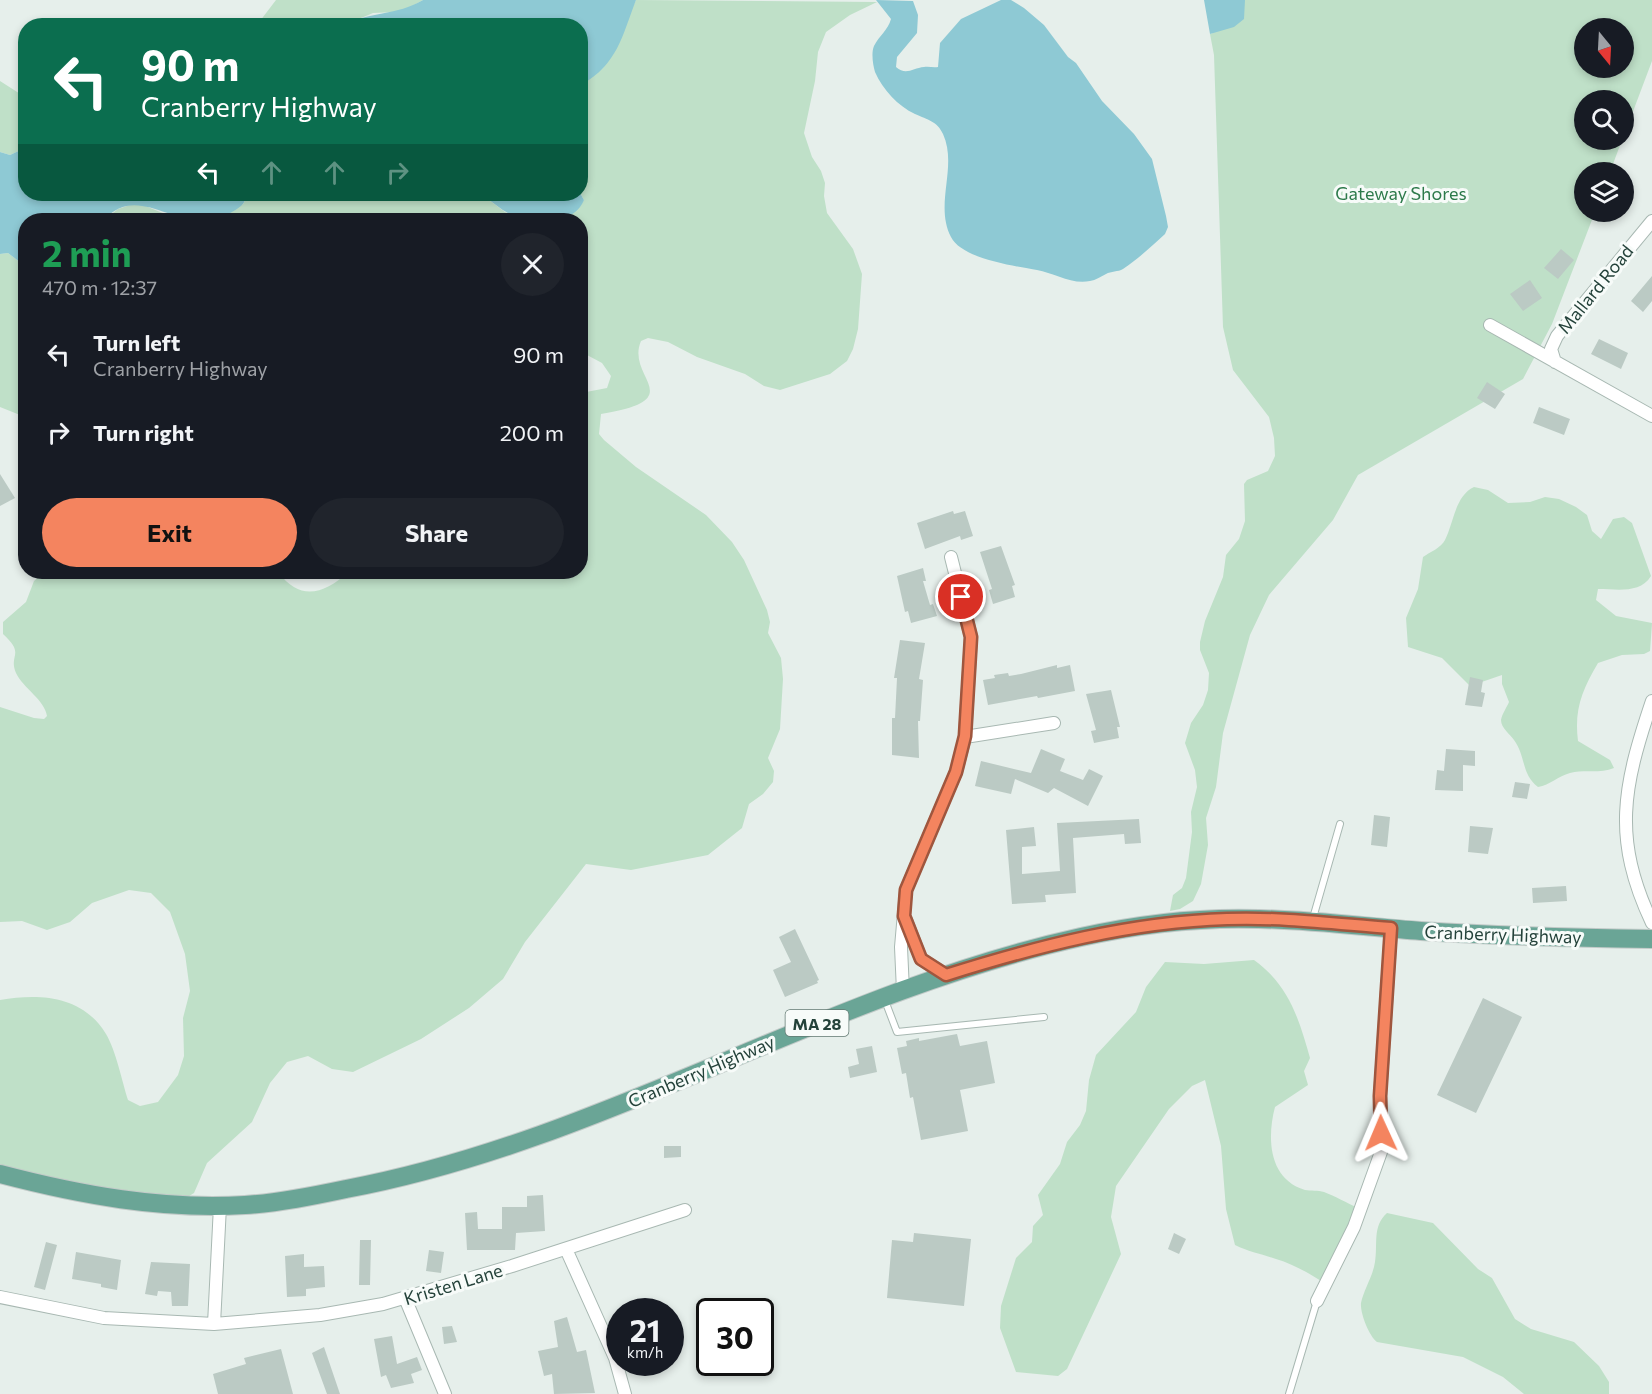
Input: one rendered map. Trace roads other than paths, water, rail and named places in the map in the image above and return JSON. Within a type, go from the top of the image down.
[{"type":"main road","name":"Cranberry Highway","points":[[0,1174],[51,1187],[112,1198],[220,1206],[275,1202],[373,1184],[494,1152],[585,1120],[803,1028],[946,975],[1036,948],[1144,926],[1229,919],[1312,922],[1500,935],[1652,939]]},
{"type":"street","name":"Mallard Road","points":[[1555,362],[1551,350],[1557,336],[1652,221]]},
{"type":"street","points":[[1490,325],[1652,416]]},
{"type":"street","points":[[903,991],[901,947],[906,890],[956,772],[965,736],[971,637],[951,556]]},
{"type":"street","points":[[1652,701],[1630,774],[1625,826],[1626,844],[1633,874],[1652,923]]},
{"type":"street","points":[[965,736],[1054,723]]},
{"type":"street","points":[[904,916],[921,959],[946,975]]},
{"type":"street","points":[[1317,1301],[1354,1227],[1381,1152],[1380,1096],[1391,928]]},
{"type":"street","points":[[214,1324],[220,1206]]},
{"type":"street","name":"Kristen Lane","points":[[0,1297],[104,1318],[214,1324],[337,1313],[405,1298],[685,1210]]},
{"type":"street","points":[[566,1249],[615,1358],[625,1394]]},
{"type":"street","points":[[405,1298],[446,1394]]},
{"type":"lane","points":[[1312,922],[1340,824]]},
{"type":"lane","points":[[884,998],[897,1032],[1044,1017]]},
{"type":"lane","points":[[1289,1394],[1317,1301]]},
{"type":"water","points":[[423,0],[636,0],[617,48],[603,68],[588,80],[588,18],[362,18],[413,5]]},
{"type":"water","points":[[876,0],[913,1],[918,15],[917,33],[897,57],[896,67],[903,71],[938,67],[940,43],[961,19],[1001,0],[1011,0],[1024,8],[1044,25],[1068,57],[1076,63],[1102,101],[1134,134],[1152,159],[1168,227],[1165,234],[1123,269],[1083,282],[1043,271],[1003,264],[977,256],[957,245],[946,224],[948,159],[943,134],[935,124],[897,102],[882,85],[875,72],[873,49],[891,19]]},
{"type":"water","points":[[1204,0],[1245,0],[1244,19],[1234,27],[1210,34]]},
{"type":"water","points":[[18,151],[18,201],[244,201],[229,213],[169,213],[145,206],[131,205],[117,209],[112,213],[18,213],[18,261],[8,253],[0,254],[0,152],[10,155]]},
{"type":"water","points":[[490,201],[583,201],[573,213],[508,213]]},
{"type":"park label","name":"Gateway Shores","points":[[1401,193]]}]
